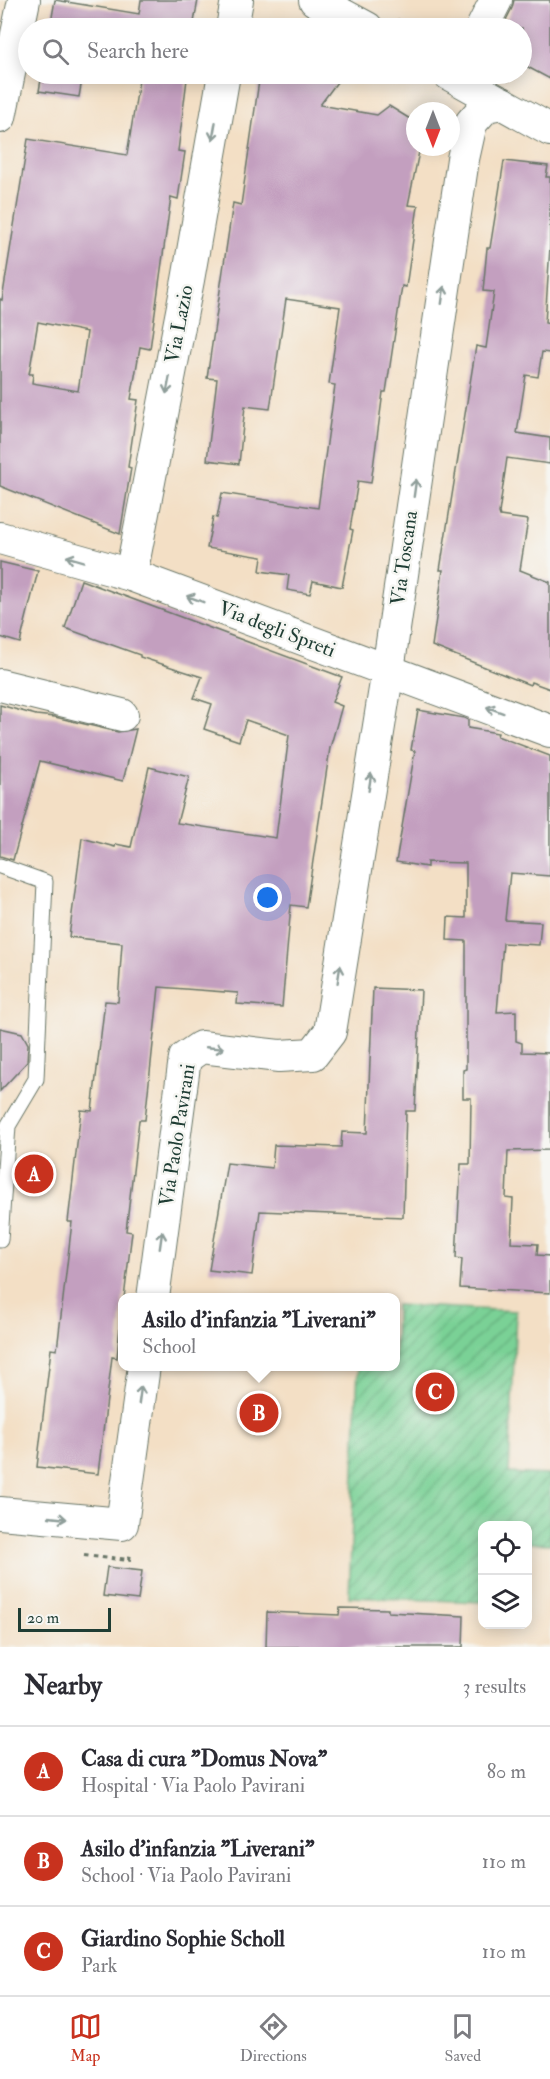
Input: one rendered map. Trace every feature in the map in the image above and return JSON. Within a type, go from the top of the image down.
[{"type":"street","points":[[20,18],[24,0]]},
{"type":"street","points":[[234,18],[237,0]]},
{"type":"street","points":[[315,0],[348,18]]},
{"type":"street","points":[[487,18],[496,0]]},
{"type":"street","points":[[0,117],[18,29]]},
{"type":"street","name":"Via Lazio","points":[[131,575],[188,280],[222,84]]},
{"type":"street","points":[[474,84],[550,130]]},
{"type":"street","name":"Via Toscana","points":[[330,1032],[388,670],[463,159],[471,123],[486,106],[502,103]]},
{"type":"street","name":"Via degli Spreti","points":[[0,538],[131,575],[550,730]]},
{"type":"street","points":[[0,685],[122,715]]},
{"type":"street","name":"Via Paolo Pavirani","points":[[154,1293],[185,1058],[201,1047],[279,1056],[313,1054],[330,1032]]},
{"type":"street","points":[[0,1513],[122,1524],[143,1371]]},
{"type":"lane","points":[[0,866],[45,882],[36,1079],[8,1126],[0,1240]]},
{"type":"green space","points":[[400,1305],[516,1311],[509,1473],[550,1475],[550,1544],[532,1543],[532,1521],[478,1521],[478,1602],[349,1597],[358,1371],[400,1371]]},
{"type":"building","points":[[55,0],[139,14],[141,0],[198,0],[195,18],[52,18]]},
{"type":"building","points":[[514,0],[550,0],[550,79],[532,69],[532,18],[507,18]]},
{"type":"building","points":[[40,84],[81,84],[79,97],[39,91]]},
{"type":"building","points":[[138,84],[186,84],[178,151],[185,152],[178,199],[171,197],[150,349],[140,347],[131,399],[138,400],[128,467],[131,468],[120,534],[0,486],[0,299],[2,300],[28,139],[127,155]],"holes":[[[38,322],[87,332],[78,391],[32,383],[33,374],[29,374]]]},
{"type":"building","points":[[259,84],[336,84],[320,105],[377,115],[389,106],[406,116],[406,156],[418,156],[408,205],[418,206],[406,287],[402,286],[386,392],[383,392],[371,483],[358,481],[350,529],[353,530],[342,587],[313,581],[310,594],[287,590],[289,575],[260,571],[262,557],[207,548],[213,517],[217,518],[222,493],[318,508],[335,385],[329,384],[340,307],[286,299],[270,409],[245,406],[239,464],[207,460],[217,379],[207,378],[233,203],[241,205]]},
{"type":"building","points":[[504,161],[548,166],[546,177],[550,177],[550,247],[545,323],[550,324],[550,353],[542,352],[538,377],[526,375],[517,433],[550,438],[550,464],[507,458],[499,513],[500,516],[528,520],[520,570],[550,582],[550,689],[531,682],[530,685],[432,646],[443,570],[440,570],[476,346],[486,348],[494,292],[483,291],[487,248],[490,248]]},
{"type":"building","points":[[0,562],[38,571],[20,643],[0,637]]},
{"type":"building","points":[[81,580],[342,677],[332,702],[342,706],[330,748],[306,907],[291,905],[282,1007],[237,1004],[238,993],[159,987],[145,1120],[139,1120],[126,1231],[132,1232],[125,1293],[118,1293],[117,1358],[112,1357],[98,1474],[37,1467],[51,1349],[57,1350],[72,1222],[68,1222],[81,1110],[92,1111],[105,1001],[118,1002],[122,943],[69,937],[82,838],[115,847],[116,844],[131,847],[149,767],[189,777],[177,823],[276,838],[289,735],[246,720],[239,741],[204,729],[212,704],[194,698],[202,677],[140,657],[140,655],[65,628]]},
{"type":"building","points":[[0,705],[118,732],[136,729],[123,781],[40,761],[13,860],[0,856]]},
{"type":"building","points":[[418,710],[464,718],[468,720],[468,728],[498,733],[497,736],[550,756],[550,876],[510,873],[505,920],[541,922],[539,945],[503,943],[497,1012],[516,1011],[516,1041],[522,1043],[522,1052],[550,1053],[550,1150],[508,1151],[506,1198],[513,1199],[511,1243],[538,1244],[537,1255],[550,1256],[550,1293],[460,1288],[462,1259],[456,1258],[461,1164],[470,1164],[471,1098],[463,1098],[463,1070],[466,1069],[466,941],[447,940],[448,917],[466,918],[466,863],[427,862],[427,867],[396,862],[415,751],[411,750]]},
{"type":"building","points":[[373,988],[421,990],[415,1111],[406,1111],[403,1217],[260,1211],[252,1275],[209,1270],[227,1163],[272,1168],[274,1145],[341,1147],[342,1132],[367,1133]]},
{"type":"building","points":[[0,1028],[22,1033],[28,1044],[27,1062],[0,1091]]},
{"type":"building","points":[[107,1567],[142,1571],[138,1600],[103,1596]]},
{"type":"building","points":[[340,1608],[388,1609],[388,1612],[464,1616],[463,1647],[266,1647],[267,1612],[339,1615]]},
{"type":"place","name":"Casa di cura \"Domus Nova\"","points":[[34,1174]]},
{"type":"place","name":"Giardino Sophie Scholl","points":[[435,1392]]},
{"type":"place","name":"Asilo d'infanzia \"Liverani\"","points":[[259,1413]]}]
